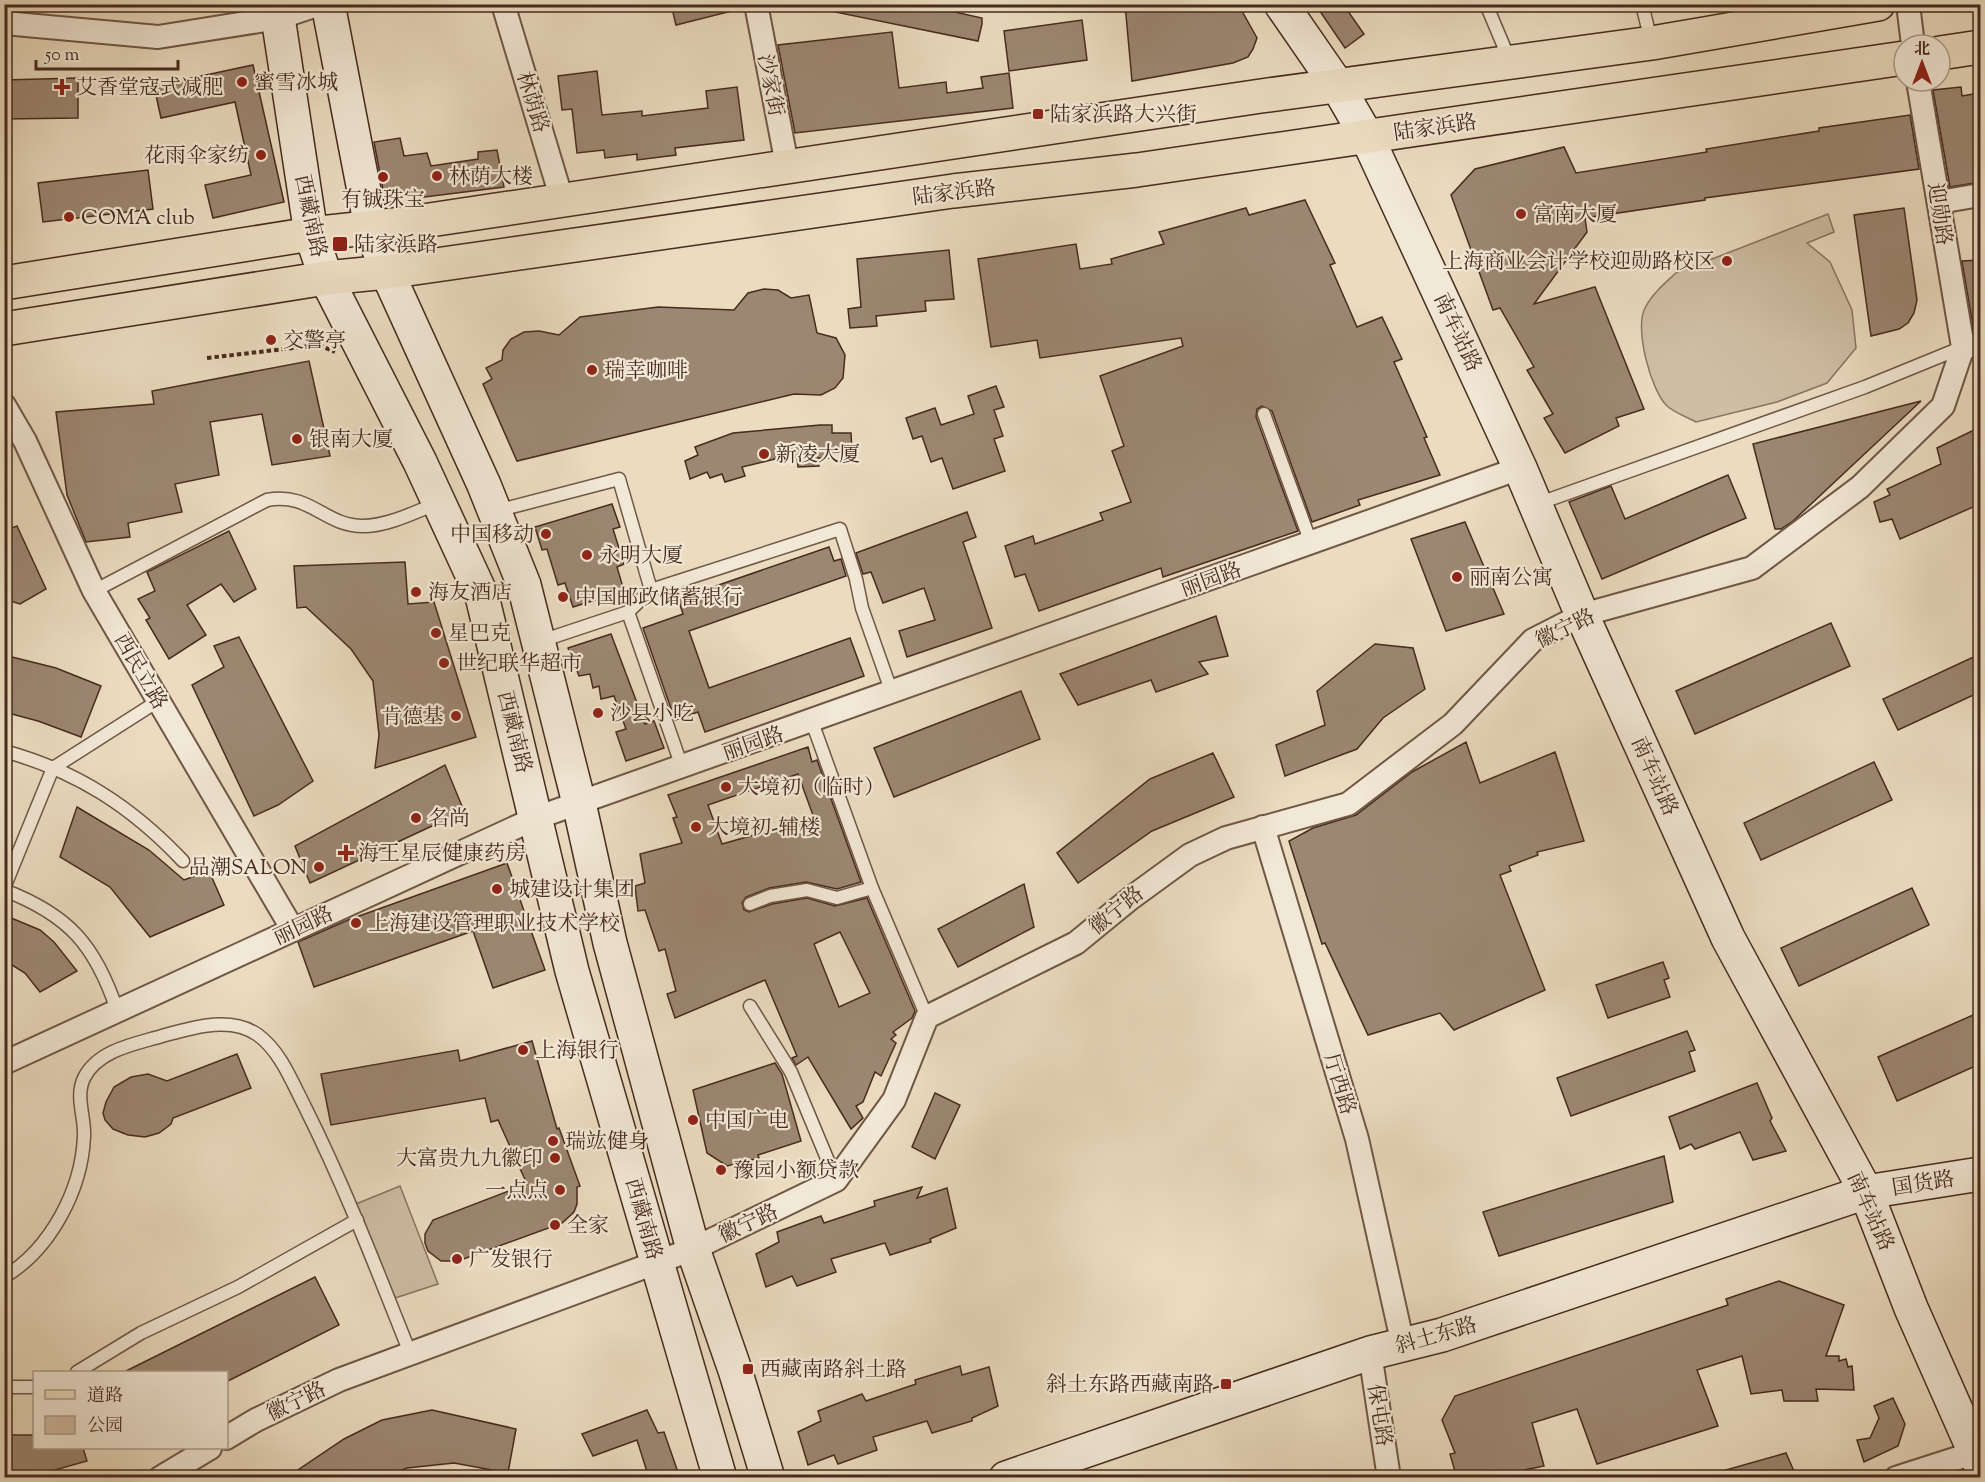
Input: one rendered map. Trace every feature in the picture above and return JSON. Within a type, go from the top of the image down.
[{"type":"main road","name":"西藏南路","points":[[328,4],[371,227],[387,272],[495,511],[524,585],[579,803],[610,943],[693,1249],[768,1478]]},
{"type":"main road","name":"南车站路","points":[[1281,4],[1337,85],[1367,136],[1520,468],[1582,615],[1728,938],[1866,1192],[1911,1308],[1979,1456]]},
{"type":"main road","points":[[4,283],[311,234],[562,200],[1337,85],[1652,42],[1878,4]]},
{"type":"main road","name":"西藏南路","points":[[277,11],[311,234],[326,278],[439,502],[482,596],[572,971],[720,1478]]},
{"type":"main road","points":[[1952,51],[1980,47]]},
{"type":"main road","name":"陆家浜路","points":[[4,329],[326,278],[387,272],[953,191],[1137,170],[1892,60]]},
{"type":"main road","name":"国货路","points":[[1866,1192],[1980,1174]]},
{"type":"main road","name":"斜土东路","points":[[1006,1478],[1370,1353],[1442,1335],[1866,1192]]},
{"type":"street","points":[[4,23],[158,37],[320,4]]},
{"type":"street","name":"林荫路","points":[[503,4],[562,200]]},
{"type":"street","name":"沙家街","points":[[756,4],[787,165]]},
{"type":"street","points":[[1908,4],[1912,33]]},
{"type":"street","name":"迎勋路","points":[[1920,93],[1939,202],[1972,346]]},
{"type":"street","points":[[1939,202],[1980,195]]},
{"type":"street","name":"徽宁路","points":[[228,1437],[256,1420],[339,1380],[656,1260],[693,1249],[836,1180],[894,1100],[927,1017],[1076,943],[1131,898],[1190,855],[1226,838],[1348,804],[1453,724],[1533,640],[1582,615],[1752,568],[1860,487],[1943,406],[1972,346]]},
{"type":"street","name":"西民立路","points":[[4,405],[25,441],[94,591],[292,930]]},
{"type":"street","name":"丽园路","points":[[4,1063],[536,818],[812,722],[1520,468]]},
{"type":"street","name":"厅西路","points":[[1263,827],[1357,1139],[1403,1345]]},
{"type":"street","name":"保屯路","points":[[1370,1353],[1389,1478]]},
{"type":"street","points":[[160,1478],[208,1449]]},
{"type":"street","points":[[1896,1478],[1979,1456]]},
{"type":"lane","points":[[1486,4],[1510,61]]},
{"type":"lane","points":[[1642,4],[1652,42]]},
{"type":"lane","points":[[1536,504],[1865,387],[1972,346]]},
{"type":"lane","points":[[1264,414],[1311,543]]},
{"type":"lane","points":[[495,511],[619,479],[651,590]]},
{"type":"lane","points":[[94,591],[267,500],[284,496],[293,498],[332,519],[362,526],[406,516],[439,502]]},
{"type":"lane","points":[[537,642],[628,612],[651,590],[840,529],[856,579],[862,608],[892,693]]},
{"type":"lane","points":[[628,612],[682,767]]},
{"type":"lane","points":[[117,1010],[98,964],[81,938],[59,917],[32,901],[4,889],[53,768],[158,701]]},
{"type":"lane","points":[[812,722],[872,888],[927,1017]]},
{"type":"lane","points":[[4,751],[53,768],[93,787],[128,809],[183,861]]},
{"type":"lane","points":[[750,904],[770,896],[807,890],[837,898],[872,888]]},
{"type":"lane","points":[[750,1005],[791,1072],[836,1180]]},
{"type":"lane","points":[[4,1277],[38,1247],[60,1218],[75,1186],[84,1132],[80,1089],[93,1064],[108,1054],[127,1047],[200,1025],[238,1028],[257,1034],[284,1065],[357,1220],[410,1353]]},
{"type":"lane","points":[[79,1371],[141,1334],[238,1287],[357,1220]]},
{"type":"lane","points":[[4,1387],[33,1387]]},
{"type":"path","points":[[207,358],[319,345],[341,355]]},
{"type":"green space","points":[[1828,214],[1834,232],[1807,243],[1830,262],[1852,310],[1856,348],[1827,383],[1777,402],[1696,422],[1667,406],[1655,387],[1643,344],[1642,317],[1655,293],[1676,273]]},
{"type":"green space","points":[[400,1186],[438,1284],[389,1300],[351,1206]]},
{"type":"building","points":[[671,4],[736,4],[736,10],[676,25]]},
{"type":"building","points":[[836,4],[919,4],[982,18],[982,24],[978,41],[835,12]]},
{"type":"building","points":[[1125,4],[1238,4],[1257,38],[1248,57],[1233,63],[1132,81]]},
{"type":"building","points":[[1315,4],[1343,4],[1364,34],[1345,48]]},
{"type":"building","points":[[1082,20],[1087,60],[1009,71],[1004,31]]},
{"type":"building","points":[[892,32],[899,88],[946,82],[947,93],[983,88],[981,77],[1009,73],[1013,108],[795,133],[778,45]]},
{"type":"building","points":[[253,65],[284,202],[213,218],[205,185],[251,175],[235,102],[161,118],[154,86]]},
{"type":"building","points":[[597,71],[602,115],[642,111],[642,116],[708,108],[706,91],[737,87],[744,140],[675,148],[676,155],[637,160],[637,154],[605,158],[604,150],[577,153],[572,109],[562,110],[558,76]]},
{"type":"building","points":[[78,78],[78,118],[4,119],[4,80]]},
{"type":"building","points":[[1961,87],[1962,96],[1980,93],[1980,182],[1950,187],[1934,93],[1952,93],[1952,88]]},
{"type":"building","points":[[1910,115],[1919,169],[1705,198],[1705,200],[1585,218],[1587,232],[1534,304],[1595,287],[1644,409],[1616,418],[1619,426],[1565,453],[1544,418],[1553,414],[1527,370],[1534,367],[1500,308],[1493,310],[1451,195],[1475,169],[1564,147],[1576,173],[1707,152],[1706,149],[1819,131],[1819,128]]},
{"type":"building","name":"林荫大楼","points":[[400,138],[404,156],[427,153],[431,166],[478,159],[478,152],[497,150],[504,187],[409,199],[406,191],[384,195],[374,142]]},
{"type":"building","points":[[148,170],[153,209],[43,222],[38,183]]},
{"type":"building","points":[[1305,200],[1335,263],[1330,265],[1357,327],[1382,317],[1402,359],[1394,362],[1427,437],[1424,438],[1440,475],[1358,500],[1360,505],[1312,522],[1272,411],[1262,406],[1257,409],[1256,417],[1298,531],[1163,577],[1161,568],[1039,611],[1025,574],[1015,577],[1005,546],[1033,536],[1035,544],[1103,520],[1100,513],[1131,502],[1112,451],[1124,446],[1100,376],[1183,346],[1181,338],[1040,358],[1037,340],[991,347],[978,259],[1076,244],[1080,269],[1112,264],[1111,259],[1164,244],[1159,232],[1246,208],[1249,215]]},
{"type":"building","points":[[1904,208],[1917,300],[1914,313],[1908,323],[1899,329],[1871,336],[1854,215]]},
{"type":"building","points":[[949,250],[954,299],[925,301],[926,311],[876,316],[877,326],[850,328],[848,309],[861,307],[857,259]]},
{"type":"building","points":[[1980,260],[1980,331],[1974,332],[1962,261]]},
{"type":"building","points":[[764,289],[778,290],[791,298],[809,295],[817,333],[836,338],[845,355],[843,378],[835,388],[821,395],[794,394],[517,461],[483,384],[492,379],[486,368],[502,360],[503,350],[511,339],[524,332],[539,331],[559,335],[580,317],[658,307],[734,310],[748,293]]},
{"type":"building","points":[[309,361],[330,456],[272,465],[262,414],[210,422],[219,475],[175,484],[182,512],[128,523],[130,537],[86,542],[67,495],[56,412],[154,404],[152,391]]},
{"type":"building","points":[[996,386],[1004,407],[994,410],[1003,436],[994,439],[1005,471],[953,489],[942,458],[931,462],[922,436],[913,439],[906,418],[935,408],[941,425],[974,414],[968,396]]},
{"type":"building","points":[[1921,401],[1793,521],[1781,529],[1775,529],[1753,444]]},
{"type":"building","name":"新凌大厦","points":[[832,425],[832,433],[851,433],[852,452],[832,452],[831,458],[818,458],[819,466],[798,467],[797,457],[775,459],[742,467],[745,476],[725,482],[722,474],[710,478],[707,472],[690,479],[685,461],[698,455],[695,447],[733,433]]},
{"type":"building","points":[[1976,429],[1980,440],[1980,456],[1976,460],[1980,470],[1980,504],[1900,539],[1892,519],[1880,522],[1874,502],[1890,495],[1887,489],[1941,464],[1937,448]]},
{"type":"building","points":[[1728,475],[1746,518],[1602,579],[1569,502],[1611,486],[1625,519]]},
{"type":"building","name":"永明大厦","points":[[612,504],[620,527],[613,529],[624,564],[617,567],[624,591],[573,607],[565,583],[558,585],[547,549],[542,550],[535,527]]},
{"type":"building","points":[[967,512],[976,537],[963,542],[992,628],[907,657],[899,631],[935,620],[924,588],[883,603],[871,572],[863,574],[856,553]]},
{"type":"building","name":"丽南公寓","points":[[1465,522],[1504,614],[1446,631],[1411,539]]},
{"type":"building","points":[[17,526],[46,589],[20,604],[4,599],[4,531]]},
{"type":"building","points":[[229,531],[256,589],[234,602],[221,584],[187,605],[206,635],[169,659],[146,620],[150,618],[138,599],[155,591],[147,572]]},
{"type":"building","points":[[829,547],[834,561],[841,559],[846,576],[689,631],[709,688],[850,638],[864,676],[705,732],[698,712],[675,720],[643,628],[683,614],[678,599]]},
{"type":"building","points":[[405,562],[408,604],[434,602],[476,737],[375,768],[379,735],[373,681],[351,649],[306,607],[297,608],[294,566]]},
{"type":"building","points":[[1216,616],[1228,656],[1199,662],[1208,674],[1156,692],[1151,680],[1078,705],[1060,674]]},
{"type":"building","points":[[1831,623],[1850,666],[1695,734],[1676,691]]},
{"type":"building","points":[[611,634],[645,724],[654,721],[664,748],[626,761],[616,732],[626,729],[614,696],[601,699],[599,686],[593,688],[590,674],[579,676],[568,648]]},
{"type":"building","points":[[239,637],[313,781],[278,805],[254,816],[192,685],[224,667],[214,646]]},
{"type":"building","points":[[1375,644],[1413,648],[1425,689],[1383,718],[1357,749],[1285,776],[1276,745],[1325,725],[1317,691]]},
{"type":"building","points":[[1980,654],[1980,692],[1898,730],[1883,699]]},
{"type":"building","points":[[4,655],[56,668],[101,686],[81,737],[38,721],[4,712]]},
{"type":"building","points":[[1021,691],[1040,739],[894,797],[874,748]]},
{"type":"building","points":[[1466,742],[1480,783],[1555,752],[1584,841],[1537,852],[1538,855],[1509,866],[1511,871],[1500,875],[1545,990],[1454,1030],[1440,1013],[1368,1035],[1325,943],[1322,944],[1289,841],[1313,828],[1356,815],[1412,772]]},
{"type":"building","points":[[808,747],[812,762],[817,760],[861,882],[837,889],[806,882],[769,888],[746,897],[742,903],[744,910],[749,912],[772,904],[807,898],[835,906],[867,898],[915,1011],[912,1018],[893,1032],[896,1035],[891,1039],[896,1043],[881,1076],[875,1072],[863,1102],[856,1106],[863,1118],[851,1129],[808,1057],[796,1065],[792,1058],[797,1056],[765,980],[675,1018],[667,994],[676,991],[665,949],[659,951],[645,910],[638,911],[635,886],[645,883],[640,854],[682,843],[673,818],[677,817],[668,795]],"holes":[[[798,774],[814,818],[722,844],[708,805]],[[840,932],[870,993],[839,1007],[814,944]]]},
{"type":"building","points":[[1213,753],[1234,797],[1152,831],[1078,883],[1057,853],[1150,779]]},
{"type":"building","points":[[1874,762],[1892,800],[1761,860],[1744,823]]},
{"type":"building","points":[[445,765],[464,811],[310,883],[295,846]]},
{"type":"building","points":[[77,807],[149,850],[184,880],[209,871],[224,905],[150,937],[110,887],[60,857]]},
{"type":"building","points":[[507,863],[545,970],[493,988],[473,931],[314,987],[298,942],[348,920]]},
{"type":"building","points":[[1024,884],[1034,927],[958,967],[938,929]]},
{"type":"building","points":[[1912,888],[1929,925],[1799,986],[1781,948]]},
{"type":"building","points":[[4,915],[40,930],[54,942],[77,971],[40,992],[25,973],[4,960]]},
{"type":"building","points":[[1663,962],[1669,978],[1664,980],[1670,997],[1608,1018],[1596,985]]},
{"type":"building","points":[[1980,1012],[1980,1064],[1897,1101],[1878,1057]]},
{"type":"building","points":[[1687,1031],[1695,1050],[1689,1052],[1695,1071],[1571,1116],[1557,1078]]},
{"type":"building","points":[[532,1041],[557,1129],[559,1128],[580,1186],[577,1187],[577,1204],[574,1212],[562,1223],[458,1261],[441,1261],[428,1251],[425,1243],[425,1234],[433,1220],[527,1184],[498,1120],[491,1122],[485,1098],[331,1125],[321,1074],[458,1050],[460,1061]]},
{"type":"building","points":[[237,1054],[251,1088],[173,1118],[171,1124],[159,1133],[145,1137],[128,1135],[113,1129],[105,1120],[103,1113],[106,1102],[114,1087],[131,1077],[148,1074],[167,1081]]},
{"type":"building","points":[[775,1063],[782,1074],[801,1141],[758,1155],[759,1158],[727,1166],[707,1153],[693,1090]]},
{"type":"building","points":[[1757,1083],[1772,1118],[1770,1121],[1786,1151],[1753,1160],[1740,1132],[1695,1149],[1691,1144],[1680,1149],[1669,1117]]},
{"type":"building","points":[[935,1093],[960,1105],[935,1159],[912,1147]]},
{"type":"building","points":[[1664,1156],[1673,1202],[1499,1256],[1483,1212]]},
{"type":"building","points":[[922,1187],[917,1198],[947,1188],[956,1228],[930,1239],[931,1242],[890,1255],[885,1243],[831,1259],[836,1272],[797,1286],[792,1276],[766,1287],[756,1254],[779,1242],[777,1232],[821,1216],[824,1223],[875,1206],[874,1201]]},
{"type":"building","points":[[315,1277],[339,1325],[228,1381],[228,1371],[126,1371]]},
{"type":"building","points":[[1779,1281],[1844,1305],[1826,1356],[1839,1356],[1839,1361],[1846,1359],[1848,1367],[1852,1366],[1854,1390],[1816,1389],[1818,1401],[1784,1401],[1782,1390],[1751,1394],[1742,1356],[1697,1370],[1718,1426],[1597,1464],[1577,1409],[1532,1423],[1544,1466],[1510,1473],[1511,1478],[1457,1478],[1450,1454],[1455,1453],[1442,1420],[1455,1396],[1728,1305],[1726,1299]]},
{"type":"building","points":[[960,1366],[962,1375],[989,1367],[998,1406],[972,1418],[972,1421],[932,1433],[927,1421],[873,1437],[877,1450],[838,1464],[834,1455],[808,1465],[798,1432],[821,1421],[818,1411],[862,1394],[866,1401],[916,1384],[915,1380]]},
{"type":"building","points":[[1893,1398],[1905,1424],[1898,1446],[1864,1462],[1857,1440],[1870,1438],[1879,1418],[1874,1406]]},
{"type":"building","points":[[432,1410],[516,1429],[508,1473],[454,1463],[407,1468],[383,1478],[286,1478],[344,1439],[382,1420]]},
{"type":"building","points":[[647,1410],[658,1433],[664,1432],[680,1478],[649,1478],[637,1440],[593,1456],[582,1434]]},
{"type":"building","points":[[4,1435],[33,1435],[33,1449],[83,1449],[87,1461],[26,1478],[4,1478]]},
{"type":"building","points":[[1786,1453],[1797,1478],[1715,1478],[1715,1473]]},
{"type":"place","name":"蜜雪冰城","points":[[242,82]]},
{"type":"place","name":"艾香堂寇式减肥","points":[[62,87]]},
{"type":"place","name":"陆家浜路大兴街","points":[[1038,114]]},
{"type":"place","name":"花雨伞家纺","points":[[261,155]]},
{"type":"place","name":"林荫大楼","points":[[437,176]]},
{"type":"place","name":"有铖珠宝","points":[[383,177]]},
{"type":"place","name":"富南大厦","points":[[1521,214]]},
{"type":"place","name":"COMA club","points":[[69,217]]},
{"type":"place","name":"陆家浜路","points":[[340,244]]},
{"type":"place","name":"上海商业会计学校迎勋路校区","points":[[1727,261]]},
{"type":"place","name":"交警亭","points":[[271,340]]},
{"type":"place","name":"瑞幸咖啡","points":[[592,370]]},
{"type":"place","name":"银南大厦","points":[[297,439]]},
{"type":"place","name":"新凌大厦","points":[[764,454]]},
{"type":"place","name":"中国移动","points":[[546,534]]},
{"type":"place","name":"永明大厦","points":[[587,555]]},
{"type":"place","name":"丽南公寓","points":[[1457,577]]},
{"type":"place","name":"海友酒店","points":[[416,592]]},
{"type":"place","name":"中国邮政储蓄银行","points":[[563,597]]},
{"type":"place","name":"星巴克","points":[[436,633]]},
{"type":"place","name":"世纪联华超市","points":[[444,663]]},
{"type":"place","name":"沙县小吃","points":[[598,713]]},
{"type":"place","name":"肯德基","points":[[456,716]]},
{"type":"place","name":"大境初（临时）","points":[[726,787]]},
{"type":"place","name":"名尚","points":[[416,818]]},
{"type":"place","name":"大境初-辅楼","points":[[696,827]]},
{"type":"place","name":"海王星辰健康药房","points":[[346,853]]},
{"type":"place","name":"品潮SALON","points":[[319,867]]},
{"type":"place","name":"城建设计集团","points":[[497,889]]},
{"type":"place","name":"上海建设管理职业技术学校","points":[[356,923]]},
{"type":"place","name":"上海银行","points":[[523,1050]]},
{"type":"place","name":"中国广电","points":[[693,1120]]},
{"type":"place","name":"瑞竑健身","points":[[553,1141]]},
{"type":"place","name":"大富贵九九徽印","points":[[555,1158]]},
{"type":"place","name":"豫园小额贷款","points":[[721,1170]]},
{"type":"place","name":"一点点","points":[[560,1190]]},
{"type":"place","name":"全家","points":[[555,1225]]},
{"type":"place","name":"广发银行","points":[[457,1259]]},
{"type":"place","name":"西藏南路斜土路","points":[[748,1369]]},
{"type":"place","name":"斜土东路西藏南路","points":[[1226,1384]]}]
